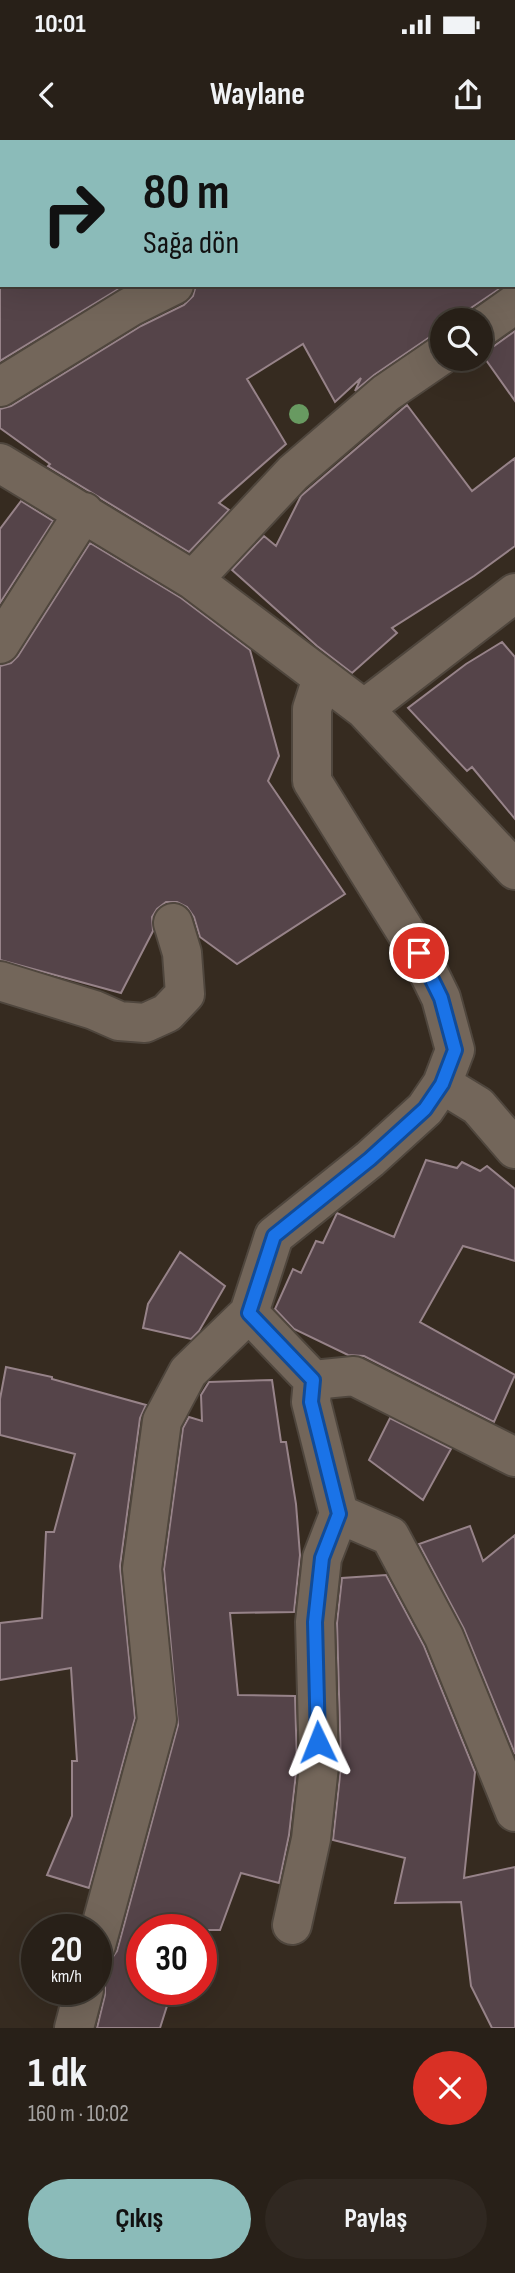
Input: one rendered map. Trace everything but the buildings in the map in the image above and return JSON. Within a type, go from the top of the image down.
[{"type":"street","points":[[0,387],[130,307],[170,287]]},
{"type":"street","points":[[493,320],[515,304]]},
{"type":"street","points":[[194,580],[293,473],[386,393],[430,363]]},
{"type":"street","points":[[0,463],[194,580],[364,709],[515,870]]},
{"type":"street","points":[[0,644],[84,512]]},
{"type":"street","points":[[364,709],[515,593]]},
{"type":"street","points":[[105,1914],[158,1720],[142,1569],[162,1421],[188,1372],[249,1313],[274,1236],[370,1159],[425,1109],[442,1084],[455,1050],[441,998],[419,953],[313,782],[312,709],[322,678]]},
{"type":"street","points":[[0,981],[94,1010],[119,1021],[145,1023],[167,1013],[185,994],[182,953],[173,923]]},
{"type":"street","points":[[442,1084],[478,1106],[515,1149]]},
{"type":"street","points":[[249,1313],[313,1380],[311,1402],[339,1514],[322,1558],[316,1609],[319,1766],[311,1839],[292,1925]]},
{"type":"street","points":[[313,1380],[354,1376],[515,1457]]},
{"type":"street","points":[[339,1514],[390,1536],[444,1637],[515,1812]]},
{"type":"street","points":[[74,2028],[80,2005]]},
{"type":"route","points":[[318,1742],[315,1622],[322,1558],[339,1514],[311,1402],[313,1380],[249,1313],[274,1236],[370,1159],[425,1109],[442,1084],[455,1050],[441,998],[419,953]]}]
